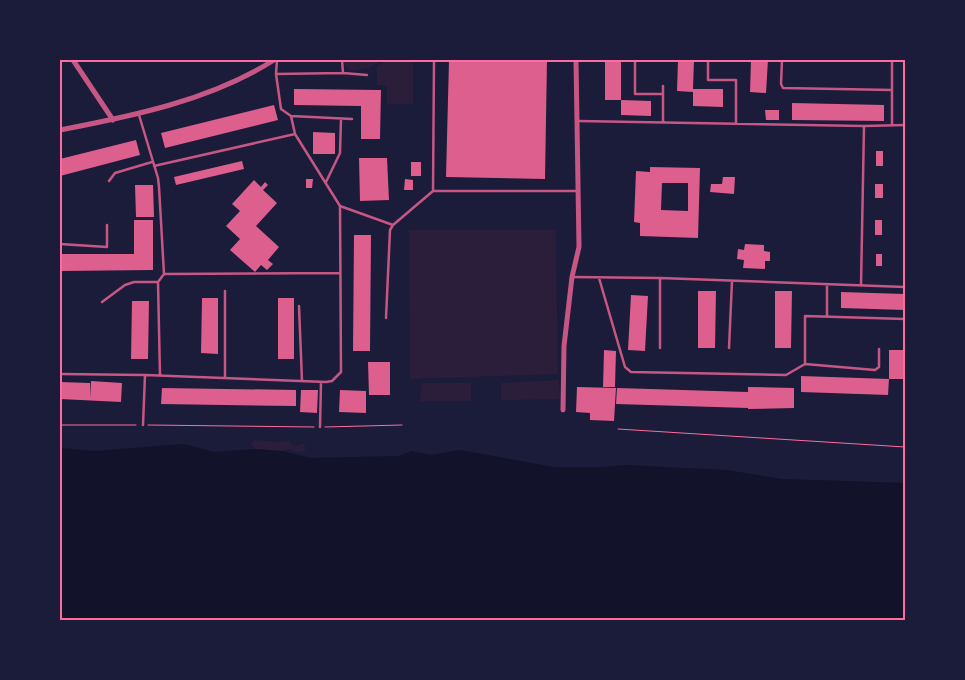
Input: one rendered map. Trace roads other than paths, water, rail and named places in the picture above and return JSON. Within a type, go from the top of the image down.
[{"type":"street","points":[[74,60],[113,120]]},
{"type":"street","points":[[60,130],[113,120],[205,93],[258,71],[275,60]]},
{"type":"street","points":[[563,410],[564,346],[572,277],[578,247],[576,60]]},
{"type":"lane","points":[[275,60],[281,109],[291,116],[352,119]]},
{"type":"lane","points":[[342,60],[343,73]]},
{"type":"lane","points":[[434,60],[434,191]]},
{"type":"lane","points":[[635,60],[635,94],[663,94]]},
{"type":"lane","points":[[708,60],[708,80],[736,80],[736,124]]},
{"type":"lane","points":[[782,60],[781,84],[783,88],[892,90]]},
{"type":"lane","points":[[892,60],[892,126]]},
{"type":"lane","points":[[276,74],[343,73],[367,75]]},
{"type":"lane","points":[[663,122],[664,86]]},
{"type":"lane","points":[[138,113],[159,187],[164,274],[158,282],[160,376]]},
{"type":"lane","points":[[60,374],[145,375],[321,382],[332,380],[341,372],[340,206],[295,134],[291,116]]},
{"type":"lane","points":[[325,182],[340,153],[341,119]]},
{"type":"lane","points":[[576,121],[905,125]]},
{"type":"lane","points":[[861,286],[864,126]]},
{"type":"lane","points":[[110,181],[115,173],[295,134]]},
{"type":"lane","points":[[386,318],[390,230],[393,225],[434,191],[577,191]]},
{"type":"lane","points":[[340,206],[393,225]]},
{"type":"lane","points":[[60,244],[106,247],[107,225]]},
{"type":"lane","points":[[164,274],[340,273]]},
{"type":"lane","points":[[572,277],[905,286]]},
{"type":"lane","points":[[599,278],[626,367],[631,372],[786,375],[805,364],[875,370],[879,367],[879,349]]},
{"type":"lane","points":[[660,278],[660,348]]},
{"type":"lane","points":[[102,302],[119,289],[134,282],[158,282]]},
{"type":"lane","points":[[729,348],[732,282]]},
{"type":"lane","points":[[827,285],[827,316]]},
{"type":"lane","points":[[225,291],[225,378]]},
{"type":"lane","points":[[299,306],[302,381]]},
{"type":"lane","points":[[805,364],[805,316],[905,319]]},
{"type":"lane","points":[[143,426],[145,375]]},
{"type":"lane","points":[[320,427],[321,382]]}]
